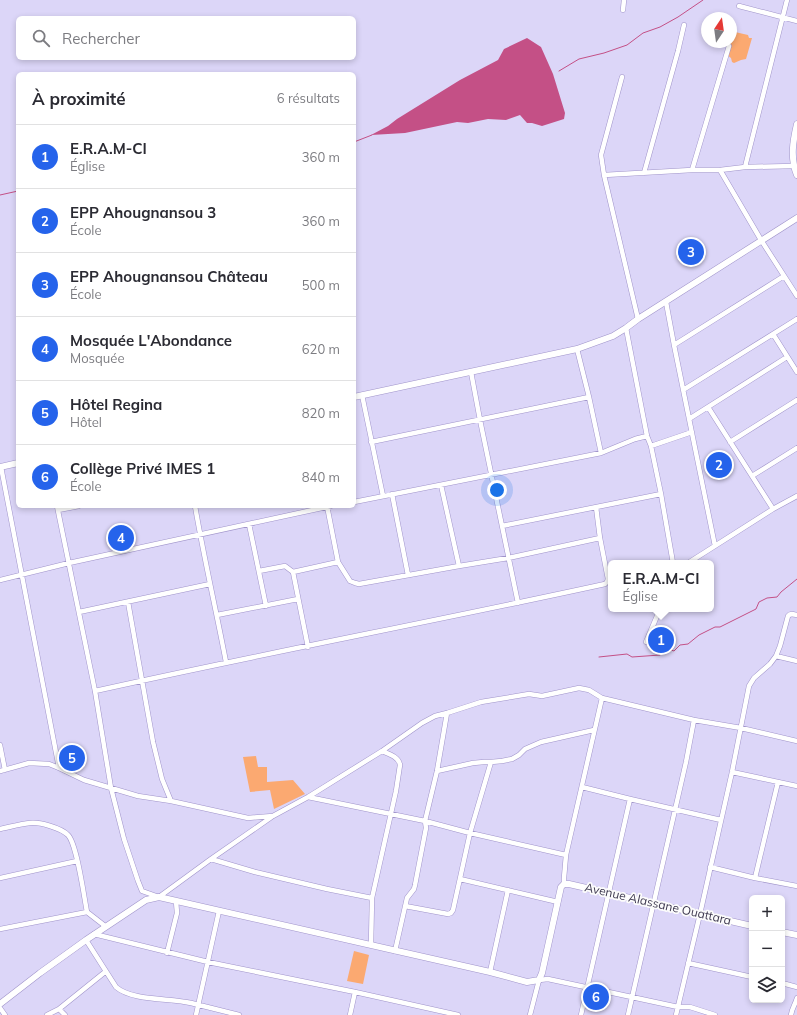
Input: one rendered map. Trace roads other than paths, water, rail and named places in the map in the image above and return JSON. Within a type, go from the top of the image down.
[{"type":"street","points":[[623,10],[624,0]]},
{"type":"street","points":[[745,167],[787,0]]},
{"type":"street","points":[[739,6],[797,21]]},
{"type":"street","points":[[644,173],[684,25]]},
{"type":"street","points":[[692,170],[728,48]]},
{"type":"street","points":[[622,77],[601,156],[604,175],[638,319]]},
{"type":"street","points":[[797,124],[793,154],[794,166],[797,174]]},
{"type":"street","points":[[604,175],[692,170],[720,170],[745,167],[794,166]]},
{"type":"street","points":[[720,170],[761,240],[797,296]]},
{"type":"street","points":[[356,396],[577,348],[613,336],[797,218]]},
{"type":"street","points":[[674,345],[784,276]]},
{"type":"street","points":[[666,302],[715,546]]},
{"type":"street","points":[[683,390],[797,319]]},
{"type":"street","points":[[626,328],[647,436],[661,494],[672,560]]},
{"type":"street","points":[[772,334],[797,372]]},
{"type":"street","points":[[577,348],[601,453]]},
{"type":"street","points":[[689,419],[787,357]]},
{"type":"street","points":[[471,372],[518,603]]},
{"type":"street","points":[[362,395],[383,496]]},
{"type":"street","points":[[371,442],[589,397]]},
{"type":"street","points":[[730,442],[797,400]]},
{"type":"street","points":[[708,407],[773,509]]},
{"type":"street","points":[[650,446],[692,432]]},
{"type":"street","points":[[356,502],[601,453],[635,439],[647,436]]},
{"type":"street","points":[[752,476],[797,448]]},
{"type":"street","points":[[16,463],[0,467],[59,768]]},
{"type":"street","points":[[441,485],[459,566]]},
{"type":"street","points":[[392,494],[408,576]]},
{"type":"street","points":[[502,526],[661,494]]},
{"type":"street","points":[[693,560],[773,509],[797,496]]},
{"type":"street","points":[[95,691],[226,662],[605,584],[608,579],[596,507]]},
{"type":"street","points":[[58,508],[80,612],[112,788],[124,839],[142,891],[159,897],[490,972],[527,982],[548,979],[678,1007],[690,1007],[715,1015]]},
{"type":"street","points":[[195,508],[226,662]]},
{"type":"street","points":[[0,580],[69,563],[319,508]]},
{"type":"street","points":[[328,508],[338,562],[350,580],[355,584],[508,558],[600,538]]},
{"type":"street","points":[[249,524],[266,606]]},
{"type":"street","points":[[293,572],[338,562]]},
{"type":"street","points":[[259,571],[285,566],[293,572],[308,646]]},
{"type":"street","points":[[80,612],[210,584]]},
{"type":"street","points":[[217,615],[298,599]]},
{"type":"street","points":[[128,602],[152,742],[162,779],[171,801]]},
{"type":"street","points":[[646,642],[659,612]]},
{"type":"street","points":[[676,1015],[732,772],[749,686],[754,678],[776,656],[789,614],[797,614]]},
{"type":"street","points":[[776,656],[797,661]]},
{"type":"street","points":[[0,1004],[40,973],[106,926],[146,900],[159,897],[273,816],[308,797],[435,716],[481,702],[528,694],[542,696],[580,688],[589,690],[602,698],[694,720],[741,728],[797,741]]},
{"type":"street","points":[[530,1015],[542,973],[561,887],[564,884],[566,855],[602,698]]},
{"type":"street","points":[[395,951],[407,898],[414,889],[415,885],[426,828],[425,821],[437,771],[447,713]]},
{"type":"street","points":[[628,1015],[686,762],[694,720]]},
{"type":"street","points":[[437,771],[473,763],[512,759],[525,749],[541,742],[594,730]]},
{"type":"street","points":[[0,745],[5,770]]},
{"type":"street","points":[[371,945],[372,898],[400,765],[400,761],[398,759],[382,751]]},
{"type":"street","points":[[0,771],[29,762],[49,764],[84,780],[138,796],[171,801],[248,818],[273,816]]},
{"type":"street","points":[[405,906],[448,914],[453,910],[470,833],[491,762]]},
{"type":"street","points":[[732,772],[797,786]]},
{"type":"street","points":[[756,878],[778,782]]},
{"type":"street","points":[[582,787],[721,820]]},
{"type":"street","points":[[308,797],[425,821],[566,855]]},
{"type":"street","points":[[581,1015],[630,799]]},
{"type":"street","points":[[0,829],[31,823],[48,825],[68,835],[72,840],[78,861],[87,912],[106,926]]},
{"type":"street","points":[[212,859],[255,872],[372,898]]},
{"type":"street","points":[[0,878],[78,861]]},
{"type":"street","points":[[710,867],[797,886]]},
{"type":"street","points":[[460,879],[558,902]]},
{"type":"street","name":"Avenue Alassane Ouattara","points":[[564,884],[749,925]]},
{"type":"street","points":[[490,972],[508,890]]},
{"type":"street","points":[[167,952],[177,913],[176,901]]},
{"type":"street","points":[[196,1015],[219,911]]},
{"type":"street","points":[[0,929],[87,912]]},
{"type":"street","points":[[785,933],[797,936]]},
{"type":"street","points":[[94,934],[208,962],[458,1015]]},
{"type":"street","points":[[86,940],[105,972],[116,987],[121,991],[128,994],[189,1003],[239,1015]]},
{"type":"street","points":[[688,962],[749,976]]},
{"type":"street","points":[[47,1015],[59,1009],[105,972]]},
{"type":"street","points":[[785,984],[797,987]]},
{"type":"street","points":[[350,1015],[355,992]]},
{"type":"street","points":[[790,1015],[797,998]]},
{"type":"street","points":[[0,1008],[5,1015]]},
{"type":"street","points":[[59,1009],[65,1015]]},
{"type":"waterway","points":[[559,71],[579,59],[604,53],[627,45],[643,33],[660,27],[703,0]]},
{"type":"waterway","points":[[356,141],[372,135]]},
{"type":"waterway","points":[[0,195],[16,191]]},
{"type":"waterway","points":[[599,657],[627,654],[632,657],[660,655],[668,649],[674,651],[680,645],[688,644],[699,635],[715,627],[720,627],[756,609],[759,602],[767,598],[777,597],[797,579]]},
{"type":"place","name":"EPP Ahougnansou Château","points":[[691,252]]},
{"type":"place","name":"EPP Ahougnansou 3","points":[[719,465]]},
{"type":"place","name":"Mosquée L'Abondance","points":[[121,538]]},
{"type":"place","name":"E.R.A.M-CI","points":[[661,640]]},
{"type":"place","name":"Hôtel Regina","points":[[72,758]]},
{"type":"place","name":"Collège Privé IMES 1","points":[[596,997]]}]
